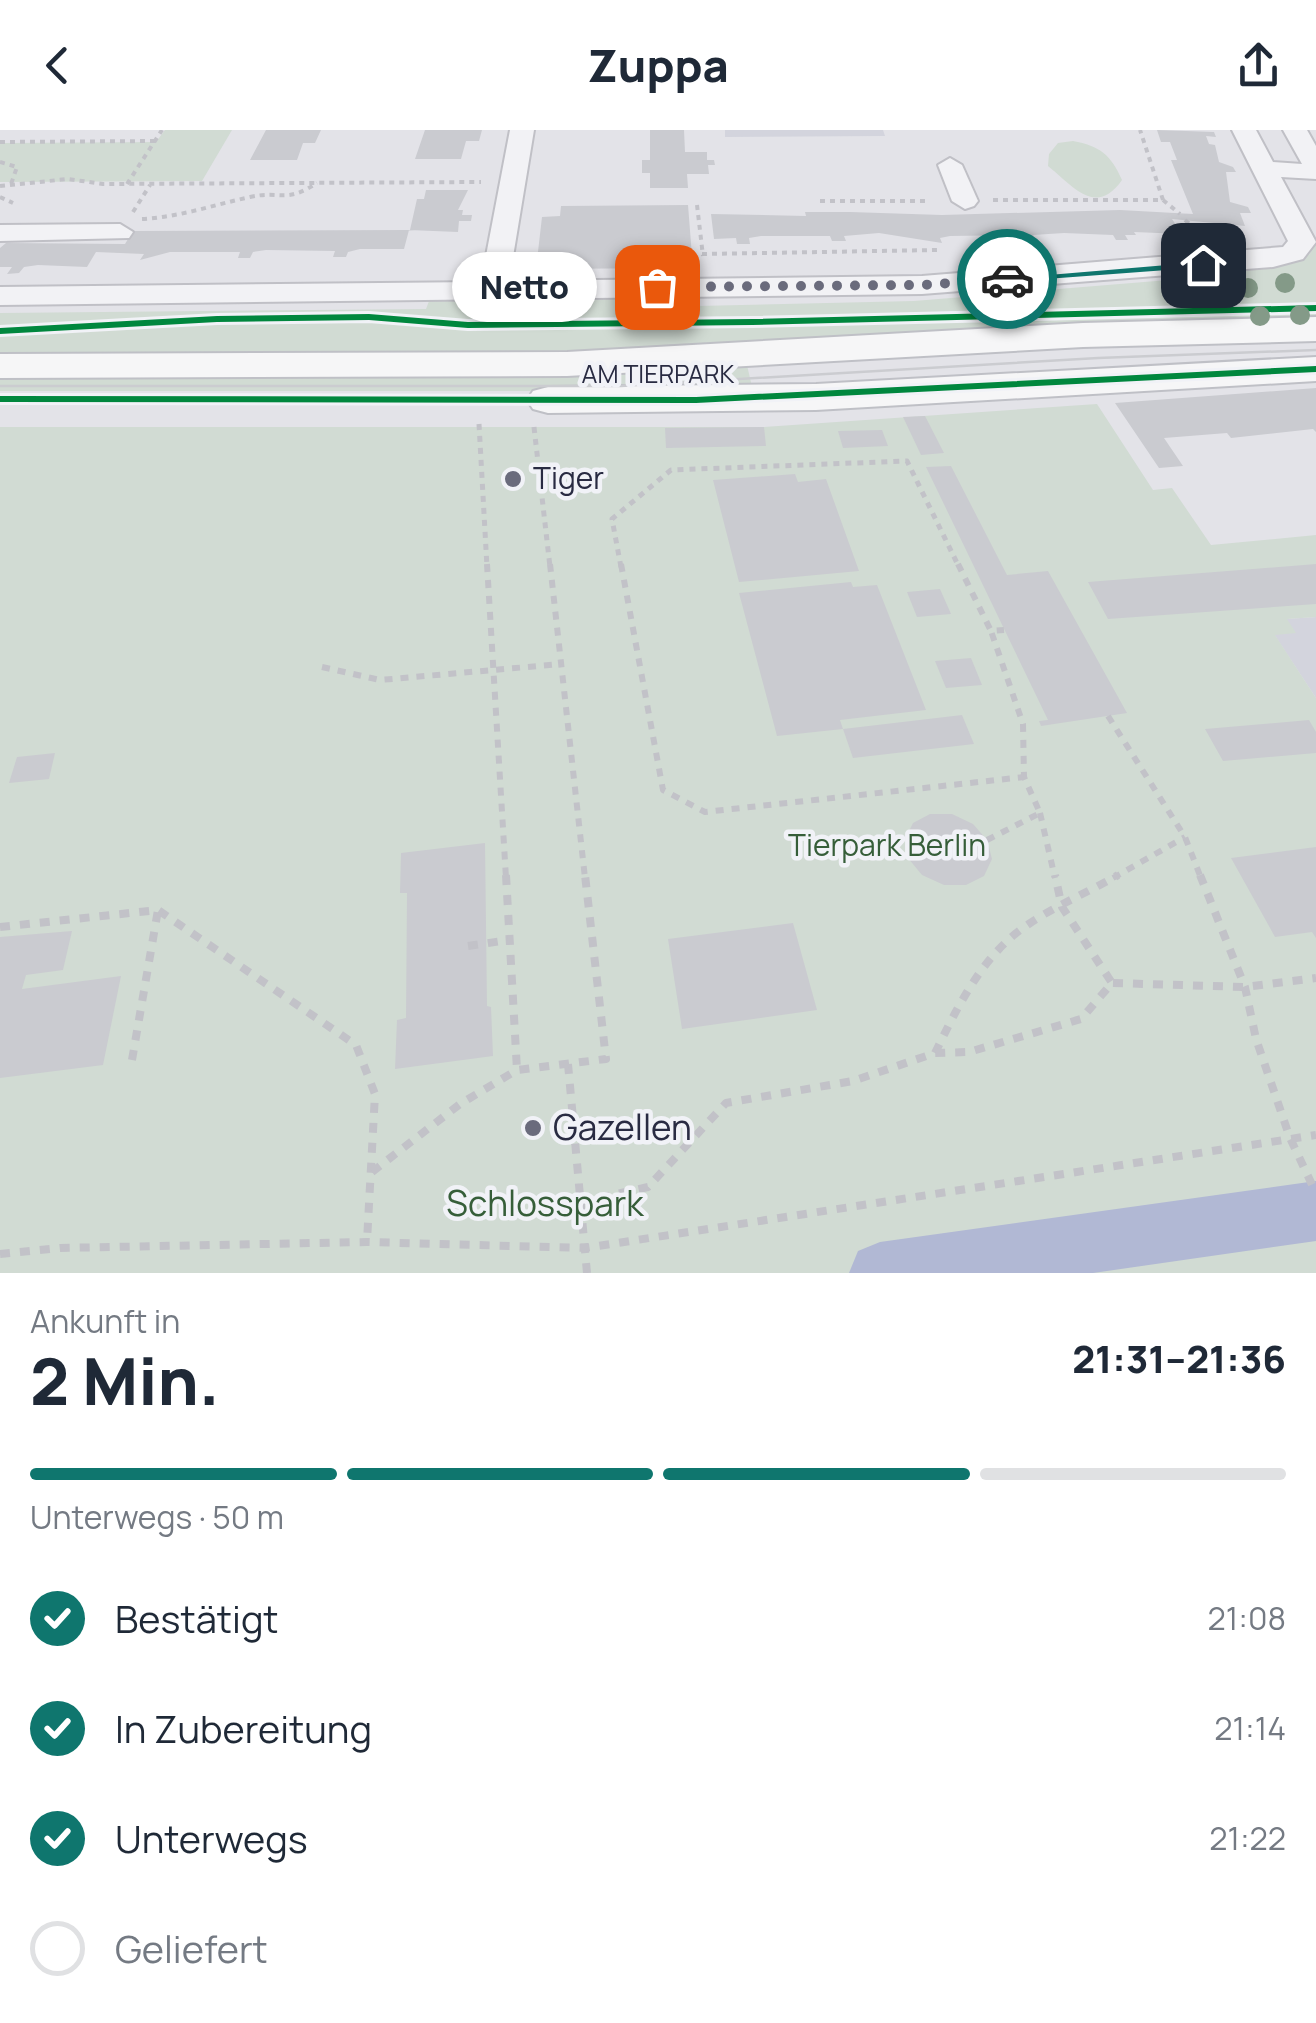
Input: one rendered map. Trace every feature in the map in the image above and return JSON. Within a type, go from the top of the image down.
[{"type":"main road","name":"AM TIERPARK","points":[[0,366],[567,364],[1083,335],[1316,329]]},
{"type":"main road","name":"AM TIERPARK","points":[[0,399],[696,400],[1316,369]]},
{"type":"street","points":[[494,288],[522,130]]},
{"type":"street","points":[[0,296],[922,285],[1273,259],[1293,253],[1302,242],[1244,130]]},
{"type":"street","points":[[1264,169],[1316,169],[1295,130]]},
{"type":"street","points":[[950,165],[966,200]]},
{"type":"street","points":[[0,233],[128,227]]},
{"type":"path","points":[[127,184],[162,130]]},
{"type":"path","points":[[1140,130],[1163,200],[1180,214]]},
{"type":"path","points":[[0,142],[155,141]]},
{"type":"path","points":[[0,162],[17,167],[11,185]]},
{"type":"path","points":[[0,186],[68,179],[127,184],[492,182]]},
{"type":"path","points":[[128,227],[254,196],[297,196],[313,189],[318,182]]},
{"type":"path","points":[[820,201],[1163,200]]},
{"type":"path","points":[[697,205],[704,270]]},
{"type":"path","points":[[372,1172],[460,1104],[517,1070],[606,1059],[533,422]]},
{"type":"path","points":[[479,424],[517,1070]]},
{"type":"path","points":[[1024,777],[705,812],[663,790],[612,519],[671,470],[907,461],[991,631],[1023,724],[1024,777],[1040,813],[1062,907],[1112,983]]},
{"type":"path","points":[[991,631],[1004,630]]},
{"type":"path","points":[[322,667],[380,680],[561,664]]},
{"type":"path","points":[[1108,716],[1185,837],[1245,987],[1256,1039],[1290,1138],[1316,1193]]},
{"type":"path","points":[[987,840],[1040,813]]},
{"type":"path","points":[[935,1052],[963,994],[1011,939],[1042,913],[1062,907],[1185,837]]},
{"type":"path","points":[[0,927],[158,910],[356,1045],[376,1094],[367,1242]]},
{"type":"path","points":[[132,1060],[158,910]]},
{"type":"path","points":[[468,946],[509,940]]},
{"type":"path","points":[[1112,983],[1245,987],[1316,978]]},
{"type":"path","points":[[580,1202],[648,1187],[726,1102],[853,1081],[935,1052],[969,1052],[1081,1019],[1112,983]]},
{"type":"path","points":[[568,1064],[587,1273]]},
{"type":"path","points":[[0,1254],[60,1248],[367,1242],[584,1248],[1316,1135]]},
{"type":"shaded area","points":[[725,130],[883,130],[885,136],[725,137]]},
{"type":"shaded area","points":[[1316,617],[1316,698],[1274,634],[1295,632],[1286,619]]},
{"type":"green space","points":[[165,130],[232,130],[202,181],[0,182],[0,143],[156,142]]},
{"type":"green space","points":[[1073,141],[1097,149],[1114,164],[1122,180],[1112,191],[1103,196],[1085,195],[1048,166],[1049,154],[1058,143]]},
{"type":"green space","points":[[1312,239],[1316,239],[1316,320],[579,352],[0,357],[0,313],[426,309],[431,296],[647,295],[652,307],[914,301],[1205,277],[1200,270],[1296,261],[1310,254]]},
{"type":"green space","points":[[746,361],[753,391],[0,391],[0,372]]},
{"type":"green space","name":"Tierpark Berlin","points":[[1097,404],[1153,490],[1172,488],[1211,545],[1316,535],[1316,617],[1287,619],[1296,633],[1275,635],[1316,698],[1316,1273],[0,1273],[0,427],[764,427]]},
{"type":"building","points":[[266,130],[321,130],[315,143],[303,143],[297,160],[250,160]]},
{"type":"building","points":[[425,130],[482,130],[479,141],[466,141],[461,159],[415,159]]},
{"type":"building","points":[[650,130],[684,130],[685,152],[707,152],[707,160],[714,160],[715,165],[708,165],[709,174],[687,174],[688,188],[650,188],[650,173],[642,173],[642,160],[650,160]]},
{"type":"building","points":[[1157,130],[1214,132],[1216,137],[1206,136],[1209,144],[1215,145],[1219,162],[1236,172],[1226,172],[1230,202],[1248,207],[1251,213],[1240,213],[1245,226],[1172,219],[1182,234],[1134,232],[1136,235],[1125,235],[1128,240],[1116,240],[1113,235],[1064,233],[1033,235],[1036,241],[1021,241],[1019,235],[950,236],[940,238],[942,243],[879,233],[844,236],[846,241],[832,241],[830,236],[761,236],[749,238],[750,244],[737,244],[736,238],[714,239],[711,214],[942,215],[1120,210],[1193,214],[1171,160],[1177,160],[1170,142],[1161,142]]},
{"type":"building","points":[[426,190],[468,190],[458,210],[463,210],[462,215],[472,215],[471,221],[459,221],[458,232],[409,230],[417,199],[424,199]]},
{"type":"building","points":[[688,205],[692,256],[684,256],[684,268],[536,269],[542,217],[560,216],[561,206]]},
{"type":"building","points":[[409,230],[404,249],[360,249],[348,252],[346,257],[333,257],[335,251],[266,250],[253,252],[250,258],[238,258],[240,252],[170,252],[140,260],[144,254],[96,252],[87,267],[38,265],[7,274],[12,267],[0,267],[0,248],[6,243],[125,244],[133,231]]},
{"type":"building","points":[[1316,388],[1316,432],[1313,429],[1231,438],[1227,433],[1164,438],[1183,466],[1159,468],[1115,403]]},
{"type":"building","points":[[925,416],[944,453],[921,455],[903,417]]},
{"type":"building","points":[[764,427],[766,446],[666,448],[665,428]]},
{"type":"building","points":[[882,430],[888,446],[843,448],[838,431]]},
{"type":"building","points":[[951,466],[1007,575],[1048,571],[1127,713],[1041,726],[1039,721],[1048,720],[926,467]]},
{"type":"building","points":[[795,474],[798,482],[826,479],[859,571],[739,582],[713,480]]},
{"type":"building","points":[[1316,564],[1316,604],[1108,619],[1088,582]]},
{"type":"building","points":[[851,582],[853,587],[877,585],[926,710],[840,720],[843,729],[777,736],[739,593]]},
{"type":"building","points":[[940,589],[951,614],[917,617],[907,592]]},
{"type":"building","points":[[971,658],[982,685],[946,688],[935,661]]},
{"type":"building","points":[[962,715],[974,744],[853,758],[843,729]]},
{"type":"building","points":[[1309,720],[1316,732],[1316,753],[1223,761],[1205,729]]},
{"type":"building","points":[[55,753],[49,779],[9,783],[17,757]]},
{"type":"building","points":[[930,814],[952,814],[973,824],[987,840],[992,859],[984,876],[966,885],[944,885],[922,875],[908,858],[905,839],[913,823]]},
{"type":"building","points":[[485,843],[487,1006],[491,1007],[493,1056],[395,1069],[397,1020],[406,1018],[407,893],[400,893],[401,853]]},
{"type":"building","points":[[1316,847],[1316,938],[1312,932],[1275,937],[1231,858]]},
{"type":"building","points":[[793,923],[817,1010],[682,1029],[668,939]]},
{"type":"building","points":[[72,931],[63,970],[26,975],[22,989],[121,976],[103,1065],[0,1078],[0,937]]},
{"type":"waterway","points":[[880,1273],[1316,1211]]},
{"type":"tram line","points":[[0,386],[621,386],[1098,358],[1316,350]]},
{"type":"cycle path","points":[[0,331],[217,319],[369,317],[468,325],[1316,308]]},
{"type":"cycle path","points":[[0,399],[696,400],[1316,369]]},
{"type":"way so far","points":[[657,287],[922,285],[1007,279]]},
{"type":"place","name":"Netto","points":[[657,287]]},
{"type":"place","name":"Tiger","points":[[513,479]]},
{"type":"place","name":"Gazellen","points":[[533,1128]]},
{"type":"route","points":[[1007,279],[1203,265]]},
{"type":"park label","name":"Schlosspark","points":[[545,1204]]}]
